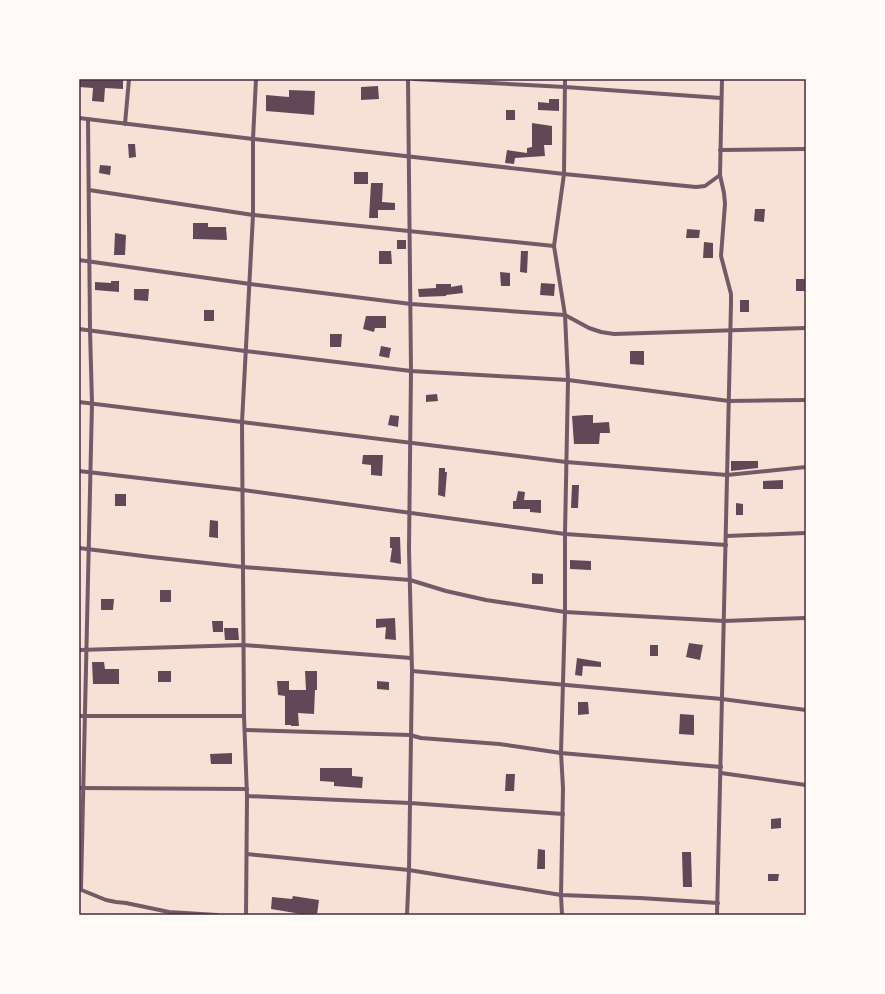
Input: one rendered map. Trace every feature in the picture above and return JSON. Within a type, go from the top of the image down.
[{"type":"street","points":[[125,124],[129,79]]},
{"type":"street","points":[[246,915],[247,789],[244,716],[242,422],[253,215],[256,79]]},
{"type":"street","points":[[406,915],[409,870],[412,671],[410,580],[411,304],[408,79]]},
{"type":"street","points":[[414,79],[565,87],[721,98]]},
{"type":"street","points":[[562,915],[562,685],[565,612],[568,380],[565,315],[554,246],[564,174],[565,79]]},
{"type":"street","points":[[717,915],[731,303],[731,294],[722,265],[721,256],[725,204],[720,175],[722,79]]},
{"type":"street","points":[[79,118],[409,157],[696,187],[705,186],[720,175]]},
{"type":"street","points":[[88,119],[92,403],[81,788],[80,889],[106,900],[158,910],[217,915]]},
{"type":"street","points":[[720,150],[806,149]]},
{"type":"street","points":[[89,190],[253,215],[554,246]]},
{"type":"street","points":[[79,260],[250,284],[411,304],[565,315],[589,328],[614,334],[806,328]]},
{"type":"street","points":[[79,329],[411,371],[568,380],[729,401],[806,400]]},
{"type":"street","points":[[79,402],[566,462],[727,475],[806,467]]},
{"type":"street","points":[[79,471],[243,490],[565,534],[726,545]]},
{"type":"street","points":[[726,536],[806,534]]},
{"type":"street","points":[[79,548],[243,567],[410,580],[446,591],[486,600],[565,612],[724,621],[806,618]]},
{"type":"street","points":[[79,650],[244,645],[411,658]]},
{"type":"street","points":[[412,671],[722,699],[806,710]]},
{"type":"street","points":[[79,716],[244,716]]},
{"type":"street","points":[[245,730],[410,735],[421,738],[499,744],[562,754],[721,767]]},
{"type":"street","points":[[721,773],[806,785]]},
{"type":"street","points":[[81,788],[247,789]]},
{"type":"street","points":[[247,796],[410,803],[562,814]]},
{"type":"street","points":[[247,854],[409,870],[562,895],[718,903]]},
{"type":"building","points":[[79,79],[123,79],[123,89],[105,88],[104,102],[92,101],[93,88],[79,87]]},
{"type":"building","points":[[378,86],[379,99],[361,100],[361,87]]},
{"type":"building","points":[[289,90],[315,91],[314,115],[266,111],[266,95],[289,97]]},
{"type":"building","points":[[549,99],[559,99],[559,111],[538,110],[538,102],[549,103]]},
{"type":"building","points":[[506,110],[515,110],[515,120],[506,120]]},
{"type":"building","points":[[532,123],[552,126],[552,145],[544,145],[545,156],[515,158],[514,164],[505,163],[507,150],[527,153],[527,148],[532,147]]},
{"type":"building","points":[[128,144],[135,144],[136,157],[129,158]]},
{"type":"building","points":[[100,165],[111,166],[110,175],[99,173]]},
{"type":"building","points":[[354,172],[368,172],[368,184],[354,184]]},
{"type":"building","points":[[371,183],[383,183],[382,202],[395,203],[395,210],[378,210],[378,218],[369,218]]},
{"type":"building","points":[[755,209],[765,209],[764,222],[754,221]]},
{"type":"building","points":[[193,223],[208,223],[208,227],[226,227],[227,240],[193,239]]},
{"type":"building","points":[[687,229],[700,230],[699,238],[686,238]]},
{"type":"building","points":[[115,233],[126,235],[125,255],[114,255]]},
{"type":"building","points":[[397,240],[406,240],[406,249],[397,249]]},
{"type":"building","points":[[704,242],[713,243],[713,258],[703,258]]},
{"type":"building","points":[[379,251],[391,251],[392,264],[379,264]]},
{"type":"building","points":[[521,251],[528,251],[527,273],[520,272]]},
{"type":"building","points":[[500,272],[510,273],[510,286],[501,286]]},
{"type":"building","points":[[796,279],[806,279],[806,291],[796,291]]},
{"type":"building","points":[[111,281],[119,281],[119,292],[95,290],[95,282],[111,283]]},
{"type":"building","points":[[541,283],[555,284],[554,296],[540,295]]},
{"type":"building","points":[[436,284],[451,284],[451,287],[462,285],[463,293],[446,296],[419,297],[418,289],[436,288]]},
{"type":"building","points":[[134,289],[149,289],[148,301],[134,300]]},
{"type":"building","points":[[740,300],[749,300],[749,312],[740,312]]},
{"type":"building","points":[[204,310],[214,310],[214,321],[204,321]]},
{"type":"building","points":[[366,316],[386,316],[386,328],[375,328],[374,332],[363,329]]},
{"type":"building","points":[[330,334],[342,334],[341,347],[330,347]]},
{"type":"building","points":[[381,346],[391,348],[389,358],[379,356]]},
{"type":"building","points":[[630,351],[644,351],[644,365],[630,364]]},
{"type":"building","points":[[437,394],[438,401],[426,402],[426,395]]},
{"type":"building","points":[[390,415],[399,416],[398,427],[388,425]]},
{"type":"building","points":[[593,415],[593,423],[609,422],[610,433],[600,433],[599,444],[574,444],[572,416]]},
{"type":"building","points":[[363,455],[383,455],[382,476],[371,475],[371,465],[362,464]]},
{"type":"building","points":[[731,461],[758,461],[758,468],[731,471]]},
{"type":"building","points":[[439,468],[445,468],[445,472],[447,472],[445,497],[438,495]]},
{"type":"building","points":[[783,480],[783,489],[763,489],[763,481]]},
{"type":"building","points":[[572,485],[579,485],[578,508],[571,508]]},
{"type":"building","points":[[518,491],[525,492],[524,500],[541,500],[541,513],[530,512],[530,509],[513,509],[513,501],[516,501]]},
{"type":"building","points":[[115,494],[126,494],[126,506],[115,506]]},
{"type":"building","points":[[736,503],[743,504],[743,515],[736,515]]},
{"type":"building","points":[[210,520],[218,521],[218,538],[209,537]]},
{"type":"building","points":[[390,537],[400,537],[401,564],[390,562],[392,548],[390,548]]},
{"type":"building","points":[[570,560],[591,561],[591,570],[570,569]]},
{"type":"building","points":[[532,573],[543,574],[543,584],[532,584]]},
{"type":"building","points":[[160,590],[171,590],[171,602],[160,602]]},
{"type":"building","points":[[101,599],[114,599],[113,610],[101,610]]},
{"type":"building","points":[[395,618],[396,640],[385,639],[386,627],[376,628],[376,619]]},
{"type":"building","points":[[212,621],[223,621],[223,632],[213,632]]},
{"type":"building","points":[[224,628],[238,628],[239,640],[225,640]]},
{"type":"building","points":[[689,643],[703,645],[700,660],[686,657]]},
{"type":"building","points":[[650,645],[658,645],[658,656],[650,656]]},
{"type":"building","points":[[577,658],[601,662],[601,667],[583,666],[582,676],[575,675]]},
{"type":"building","points":[[92,662],[104,662],[105,669],[119,669],[119,684],[93,684]]},
{"type":"building","points":[[158,671],[171,671],[171,682],[158,682]]},
{"type":"building","points":[[305,671],[317,671],[317,690],[315,690],[314,714],[298,713],[299,726],[285,725],[285,696],[278,695],[277,681],[289,681],[289,690],[306,690]]},
{"type":"building","points":[[377,681],[389,682],[389,690],[377,689]]},
{"type":"building","points":[[578,702],[588,702],[589,714],[578,715]]},
{"type":"building","points":[[680,714],[694,715],[694,735],[679,734]]},
{"type":"building","points":[[232,753],[232,764],[211,764],[210,754]]},
{"type":"building","points":[[320,768],[352,768],[352,776],[363,777],[362,788],[334,786],[334,782],[320,781]]},
{"type":"building","points":[[506,774],[515,774],[514,791],[505,791]]},
{"type":"building","points":[[781,818],[781,828],[771,829],[771,819]]},
{"type":"building","points":[[538,849],[545,850],[545,869],[537,869]]},
{"type":"building","points":[[682,852],[691,852],[692,887],[683,887]]},
{"type":"building","points":[[768,874],[779,874],[778,881],[768,881]]},
{"type":"building","points":[[293,896],[319,900],[317,915],[307,915],[271,909],[272,897],[292,899]]}]
